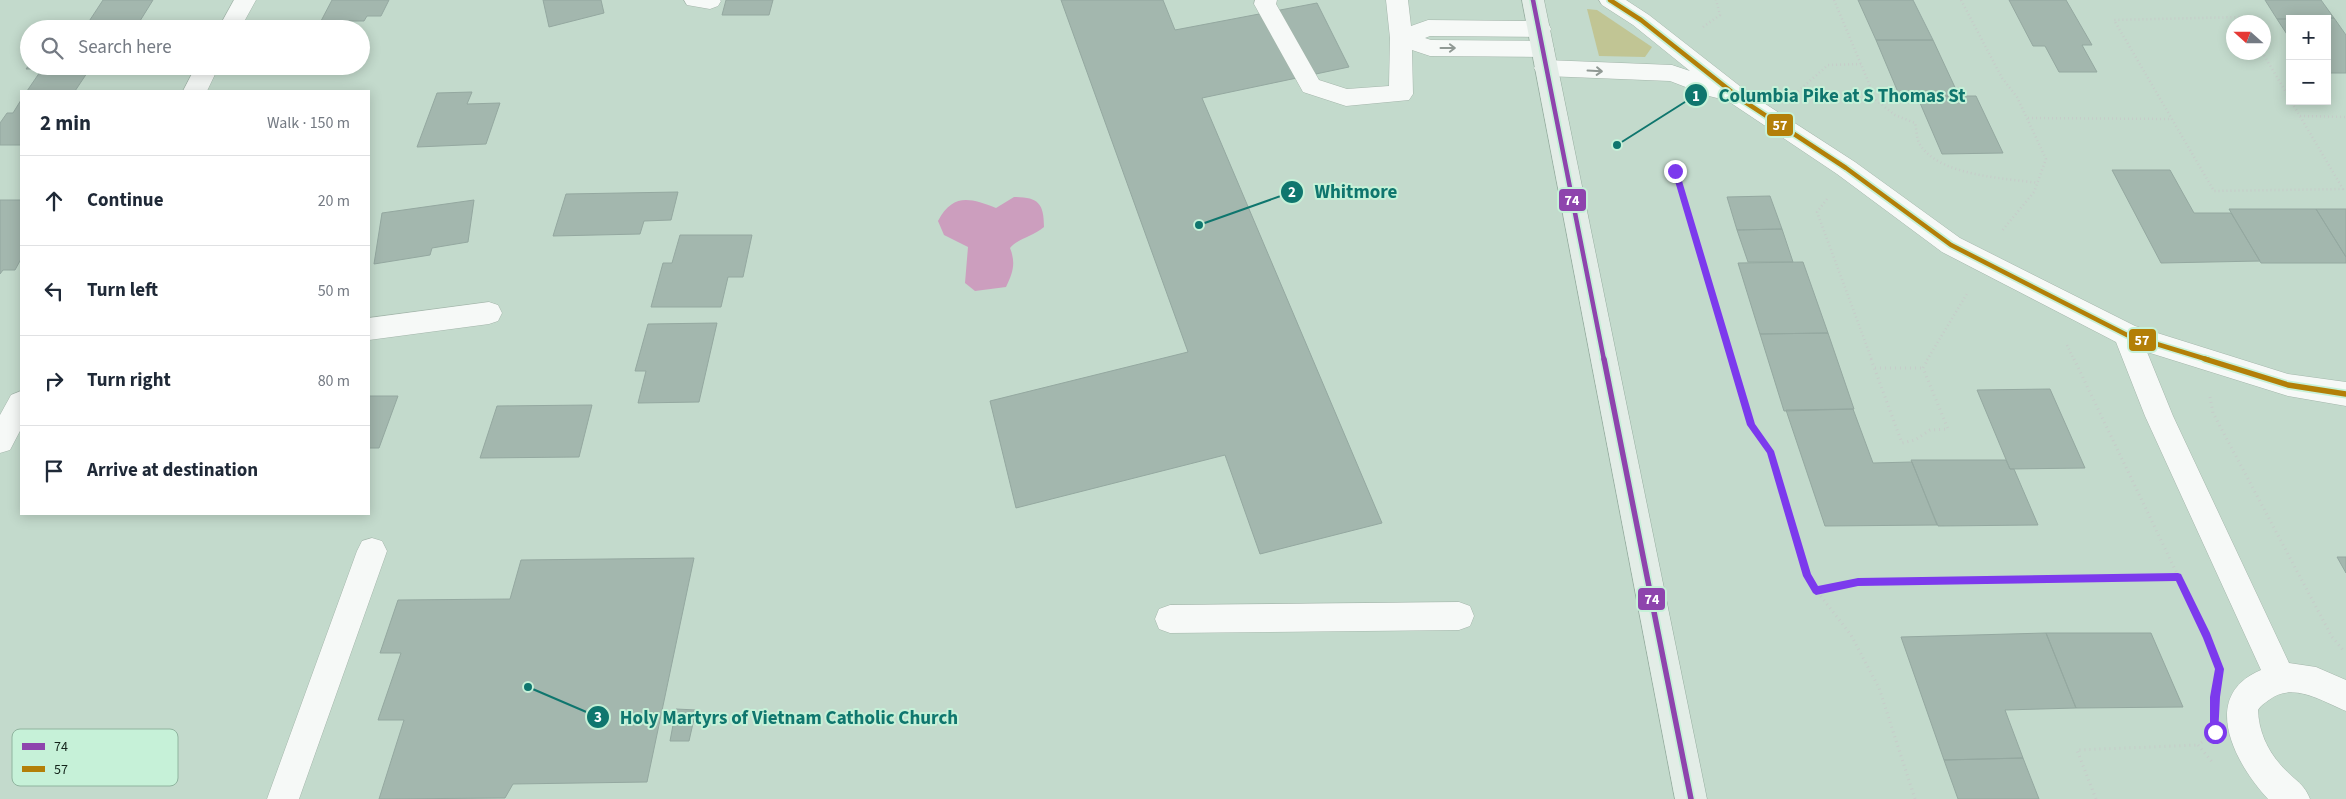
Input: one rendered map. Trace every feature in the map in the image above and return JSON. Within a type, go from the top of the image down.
[{"type":"main road","points":[[1533,0],[1691,799]]},
{"type":"street","points":[[234,20],[245,0]]},
{"type":"street","points":[[1266,0],[1264,4],[1311,86],[1346,98],[1401,94],[1401,38],[1398,0]]},
{"type":"street","points":[[1610,0],[1641,20],[1742,100],[1846,168],[1951,245],[2127,335],[2288,385],[2346,394]]},
{"type":"street","points":[[1401,38],[1430,48],[1543,49],[1672,73],[1742,100]]},
{"type":"street","points":[[196,90],[203,75]]},
{"type":"street","points":[[370,329],[489,313]]},
{"type":"street","points":[[2127,335],[2159,416],[2281,679]]},
{"type":"street","points":[[0,441],[20,405]]},
{"type":"street","points":[[283,799],[372,551]]},
{"type":"street","points":[[1170,619],[1458,616]]},
{"type":"street","points":[[2294,799],[2265,773],[2249,749],[2242,724],[2244,703],[2256,688],[2275,679],[2296,678],[2321,684],[2346,696]]},
{"type":"path","points":[[1701,29],[1720,15],[1716,0]]},
{"type":"path","points":[[1834,0],[1876,100],[1895,115],[1915,122],[1920,145],[1940,164],[1975,174],[2038,183]]},
{"type":"path","points":[[1961,0],[2002,78],[2017,97],[2046,159],[2034,192],[1999,234]]},
{"type":"path","points":[[2226,18],[2114,20],[2214,191],[2343,189],[2293,105]]},
{"type":"path","points":[[2267,60],[2286,93]]},
{"type":"path","points":[[1791,98],[1828,64],[1861,64]]},
{"type":"path","points":[[2300,116],[2346,117]]},
{"type":"path","points":[[2028,118],[2172,119]]},
{"type":"path","points":[[1675,171],[1751,425],[1770,451],[1807,576],[1851,635],[1879,688],[1915,799]]},
{"type":"path","points":[[1827,199],[1817,212],[1902,443],[1915,440],[1930,430],[1948,429],[1924,368]]},
{"type":"path","points":[[1924,368],[1968,292]]},
{"type":"path","points":[[2066,342],[2207,636],[2220,669],[2218,678]]},
{"type":"path","points":[[1875,368],[1924,368]]},
{"type":"path","points":[[2210,397],[2213,413],[2217,421],[2332,637],[2346,654]]},
{"type":"path","points":[[1816,590],[1858,582],[2178,577]]},
{"type":"path","points":[[2096,799],[2077,750],[2198,745],[2209,736]]},
{"type":"path","points":[[2198,745],[2212,762],[2218,766]]},
{"type":"green space","points":[[1587,9],[1597,10],[1652,47],[1645,57],[1599,56]]},
{"type":"shaded area","points":[[1014,197],[1029,198],[1038,203],[1043,212],[1044,227],[1010,248],[1013,268],[1006,287],[975,291],[965,283],[968,247],[944,235],[938,221],[944,212],[956,202],[970,200],[996,208]]},
{"type":"building","points":[[103,0],[153,0],[141,20],[90,20]]},
{"type":"building","points":[[332,0],[389,0],[381,16],[367,16],[365,20],[322,20]]},
{"type":"building","points":[[543,0],[601,0],[604,13],[549,27]]},
{"type":"building","points":[[726,0],[773,0],[769,15],[722,15]]},
{"type":"building","points":[[1061,0],[1163,0],[1175,30],[1317,3],[1349,67],[1202,98],[1382,523],[1260,554],[1225,455],[1016,508],[990,401],[1188,352]]},
{"type":"building","points":[[1858,0],[1913,0],[1933,40],[1876,40]]},
{"type":"building","points":[[2009,0],[2066,0],[2092,45],[2082,45],[2097,72],[2059,72],[2045,46],[2033,46]]},
{"type":"building","points":[[2265,0],[2321,0],[2334,18],[2331,18],[2331,15],[2286,15],[2286,19],[2277,19]]},
{"type":"building","points":[[2331,18],[2334,18],[2346,35],[2346,73],[2331,73]]},
{"type":"building","points":[[2277,19],[2286,19],[2286,33]]},
{"type":"building","points":[[1876,40],[1933,40],[1959,96],[1900,97]]},
{"type":"building","points":[[38,75],[86,75],[76,90],[28,90]]},
{"type":"building","points":[[472,92],[467,104],[500,103],[486,144],[417,147],[437,93]]},
{"type":"building","points":[[1917,96],[1976,96],[2003,153],[1942,154]]},
{"type":"building","points":[[20,102],[20,145],[0,145],[0,123],[7,113],[13,113]]},
{"type":"building","points":[[2112,170],[2170,170],[2194,213],[2231,213],[2260,261],[2161,263]]},
{"type":"building","points":[[678,192],[671,220],[644,221],[640,234],[553,236],[566,194]]},
{"type":"building","points":[[1770,196],[1782,229],[1737,230],[1727,197]]},
{"type":"building","points":[[0,200],[20,200],[20,261],[15,270],[3,270],[0,274]]},
{"type":"building","points":[[474,200],[468,242],[432,248],[430,255],[374,264],[382,213]]},
{"type":"building","points":[[2229,209],[2316,209],[2346,257],[2346,263],[2261,263]]},
{"type":"building","points":[[2316,209],[2346,209],[2346,257]]},
{"type":"building","points":[[1782,229],[1793,262],[1748,262],[1737,230]]},
{"type":"building","points":[[680,235],[752,235],[743,277],[728,277],[721,307],[651,307],[663,263],[672,263]]},
{"type":"building","points":[[1803,262],[1828,333],[1760,334],[1738,263]]},
{"type":"building","points":[[717,323],[699,402],[638,403],[646,371],[635,371],[648,324]]},
{"type":"building","points":[[1828,333],[1854,409],[1784,411],[1760,334]]},
{"type":"building","points":[[2050,389],[2085,468],[2010,469],[1977,390]]},
{"type":"building","points":[[370,396],[398,396],[379,448],[370,448]]},
{"type":"building","points":[[592,405],[579,457],[480,458],[497,406]]},
{"type":"building","points":[[1853,409],[1873,463],[1912,462],[1937,525],[1825,526],[1786,410]]},
{"type":"building","points":[[1911,460],[2006,460],[2010,469],[2014,469],[2038,525],[1938,526]]},
{"type":"building","points":[[2337,557],[2346,557],[2346,573]]},
{"type":"building","points":[[694,558],[647,782],[513,784],[505,798],[379,799],[404,720],[378,720],[401,653],[380,653],[398,600],[510,599],[521,560]]},
{"type":"building","points":[[2046,633],[2151,633],[2183,707],[2076,708]]},
{"type":"building","points":[[2046,633],[2076,708],[2005,710],[2023,758],[1944,760],[1901,637]]},
{"type":"building","points":[[676,709],[696,710],[689,741],[670,741]]},
{"type":"building","points":[[2023,758],[2039,799],[1958,799],[1944,760]]},
{"type":"transit line","name":"74","points":[[1533,0],[1691,799]]},
{"type":"transit line","name":"57","points":[[1610,0],[1641,20],[1742,100],[1846,168],[1951,245],[2127,335],[2288,385],[2346,394]]},
{"type":"place","name":"Columbia Pike at S Thomas St","points":[[1617,145]]},
{"type":"place","name":"Whitmore","points":[[1199,225]]},
{"type":"place","name":"Holy Martyrs of Vietnam Catholic Church","points":[[528,687]]},
{"type":"route","points":[[1675,171],[1751,425],[1770,451],[1807,576],[1816,590],[1858,582],[2178,577],[2207,636],[2220,669],[2215,697],[2215,732]]}]
